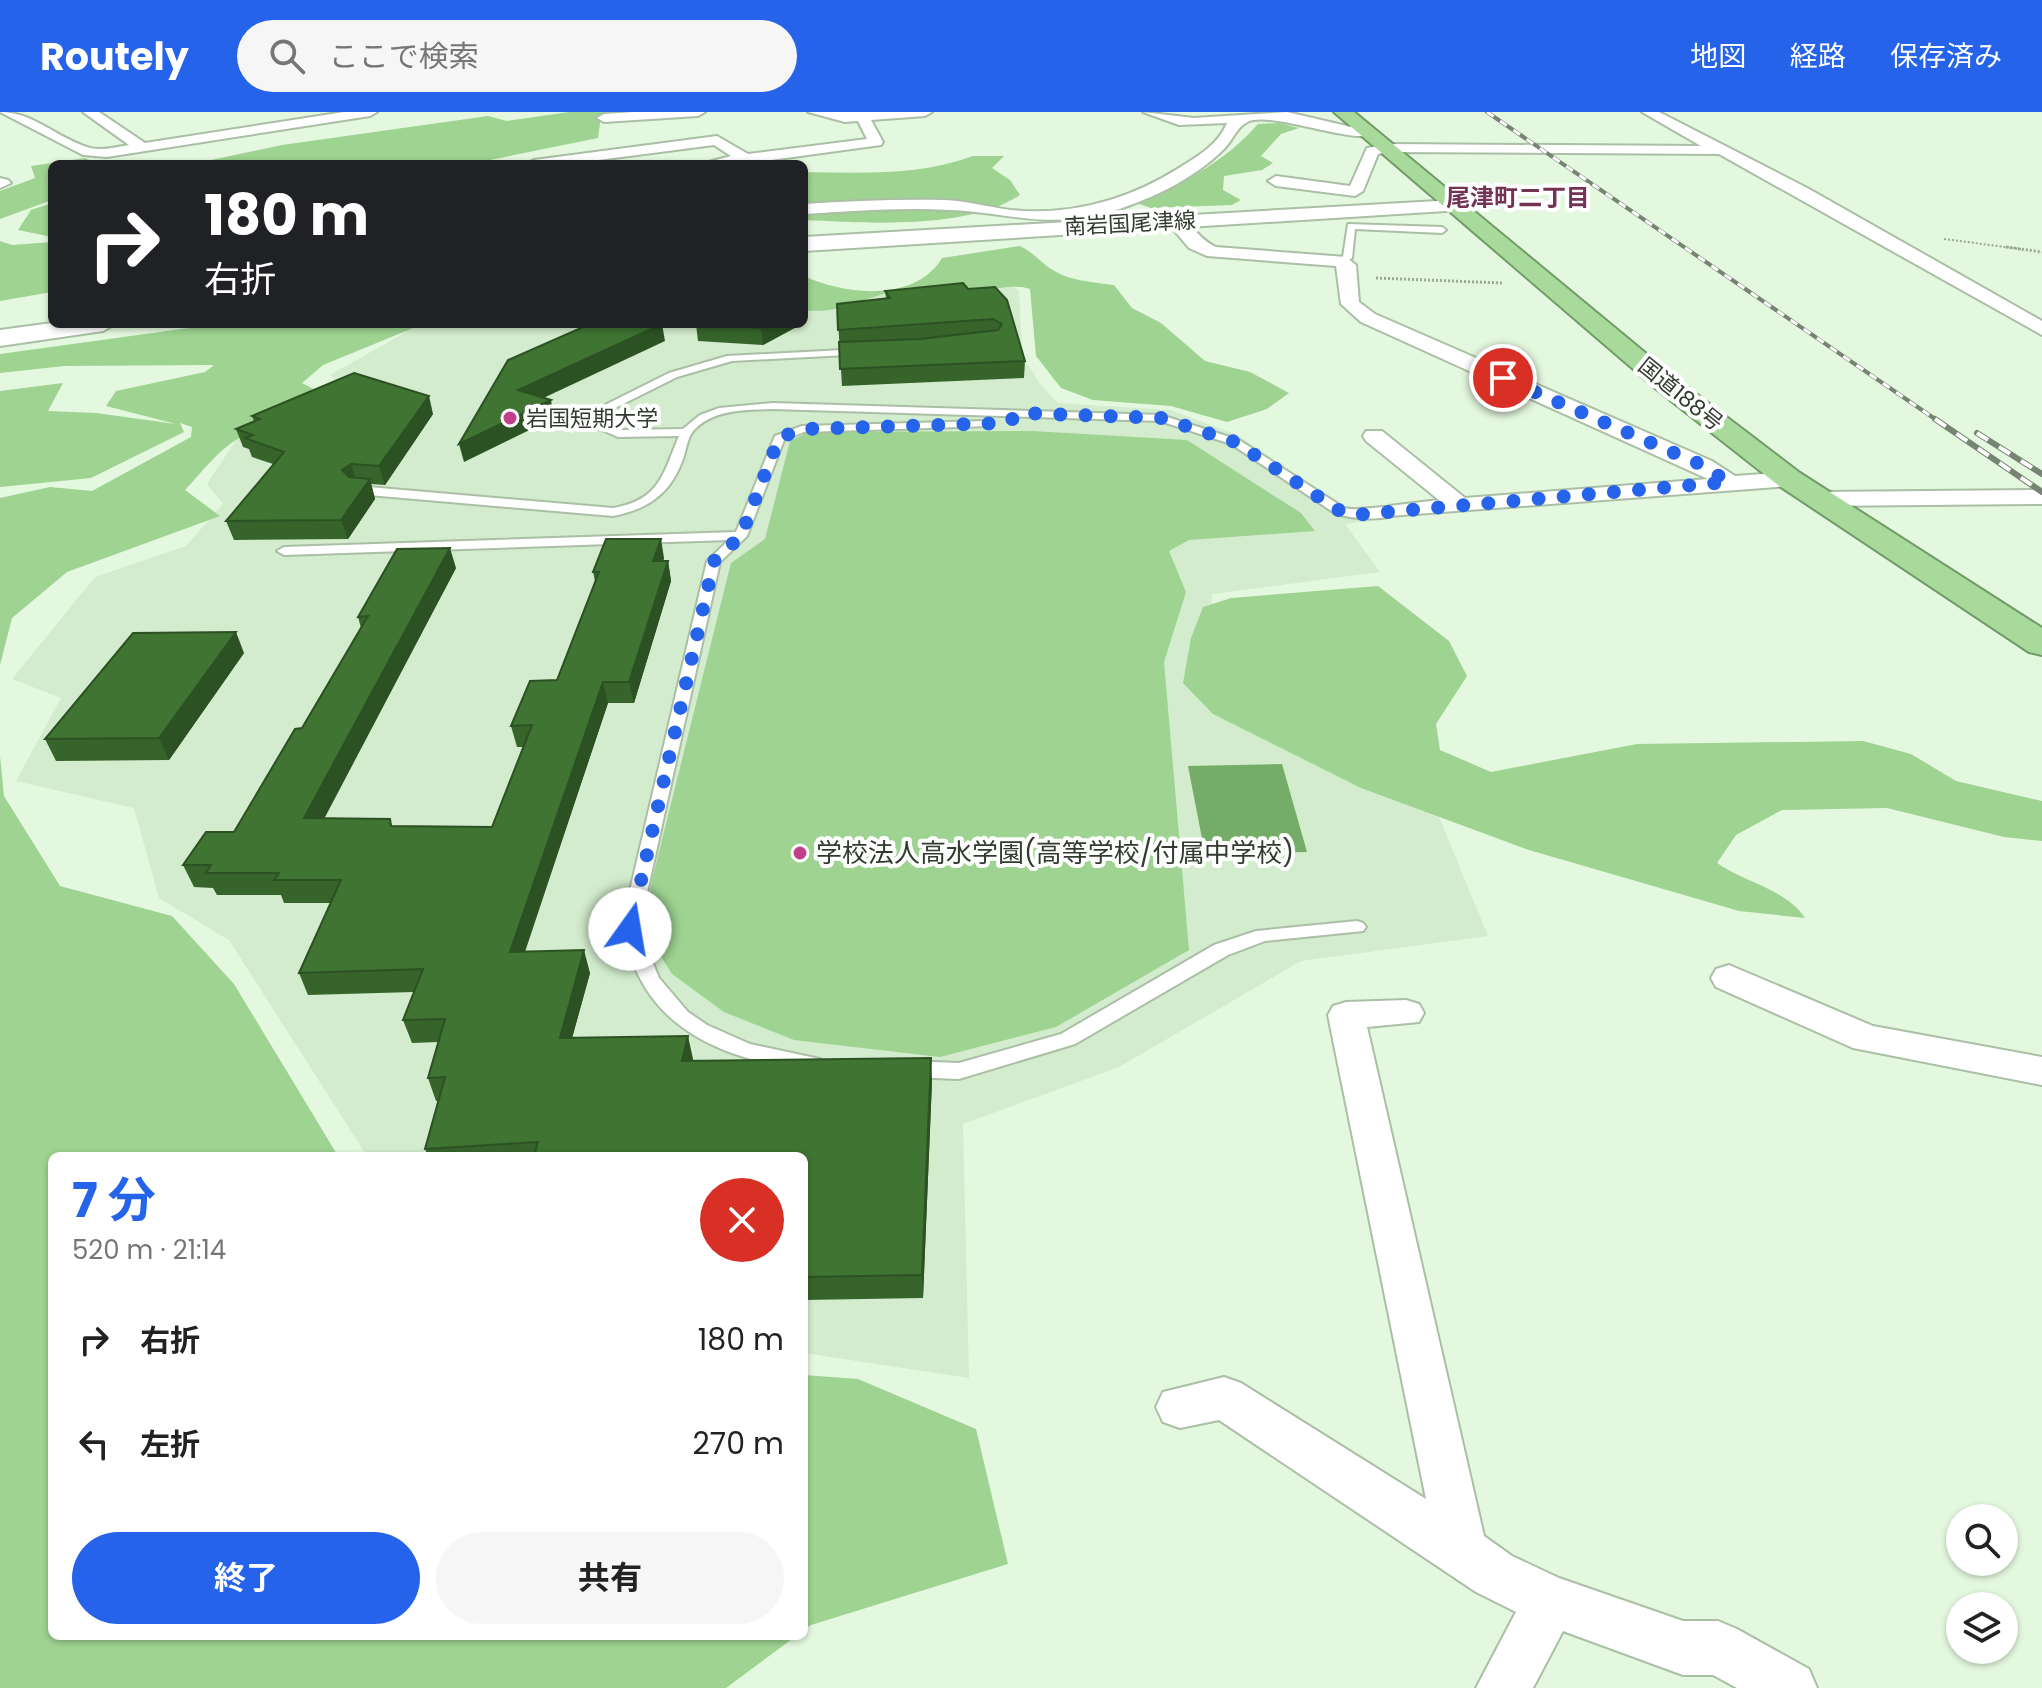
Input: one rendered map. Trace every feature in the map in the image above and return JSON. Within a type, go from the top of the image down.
[{"type":"highway","name":"国道188号","points":[[1343,112],[1379,140],[1449,218],[1548,285],[1669,386],[1789,479],[2042,644]]},
{"type":"main road","name":"南岩国尾津線","points":[[808,244],[1174,220],[1449,218]]},
{"type":"main road","points":[[0,338],[74,328]]},
{"type":"street","points":[[6,112],[88,152],[143,148],[321,115],[370,112]]},
{"type":"street","points":[[90,112],[143,148]]},
{"type":"street","points":[[604,118],[698,112]]},
{"type":"street","points":[[815,112],[834,117],[925,112]]},
{"type":"street","points":[[1150,112],[1179,122],[1275,115],[1379,140],[1721,150]]},
{"type":"street","points":[[1649,112],[1683,134],[1721,150],[1874,230],[2042,329]]},
{"type":"street","points":[[738,160],[876,142],[863,117]]},
{"type":"street","points":[[808,209],[943,204],[982,206],[1020,216],[1103,211],[1154,190],[1184,172],[1230,137],[1234,123],[1246,117]]},
{"type":"street","points":[[216,118],[241,132]]},
{"type":"street","points":[[648,129],[671,126],[688,143]]},
{"type":"street","points":[[1276,181],[1355,191],[1379,140]]},
{"type":"street","points":[[563,160],[723,141],[745,159]]},
{"type":"street","points":[[1174,220],[1195,244],[1213,252],[1344,269],[1350,304],[1368,318],[1704,466],[1728,482]]},
{"type":"street","points":[[1374,436],[1459,505]]},
{"type":"street","points":[[1397,511],[1789,479]]},
{"type":"street","points":[[1819,499],[2042,497]]},
{"type":"street","points":[[1729,978],[1866,1038],[2042,1071]]},
{"type":"street","points":[[1406,1013],[1346,1015],[1462,1551]]},
{"type":"street","points":[[1180,1407],[1224,1398],[1494,1574],[1551,1601],[1683,1648],[1718,1648],[1790,1688]]},
{"type":"street","points":[[1503,1688],[1551,1601]]},
{"type":"lane","points":[[1344,269],[1351,226],[1449,218]]},
{"type":"lane","points":[[685,432],[618,434],[594,424],[596,416],[607,408],[695,367],[731,358],[872,352]]},
{"type":"lane","points":[[357,490],[613,512],[635,509],[649,503],[676,465],[685,432],[694,423],[710,415],[745,407],[1161,418],[1235,442],[1340,511],[1354,515],[1397,511]]},
{"type":"lane","points":[[824,1065],[728,1045],[683,1018],[652,983],[630,929],[714,561],[741,536],[779,438],[802,429],[1008,423],[1019,413]]},
{"type":"lane","points":[[284,551],[741,536]]},
{"type":"lane","points":[[884,1068],[959,1071],[1068,1039],[1221,950],[1263,935],[1357,927]]},
{"type":"path","points":[[1874,230],[2042,252]]},
{"type":"path","points":[[1344,269],[1548,285]]},
{"type":"shaded area","points":[[569,112],[643,112],[601,116],[598,138],[490,160],[211,160],[282,145],[488,116],[507,121]]},
{"type":"shaded area","points":[[1279,123],[1299,128],[1281,134],[1261,156],[1273,163],[1262,170],[1224,176],[1223,190],[1241,200],[1232,205],[1151,208],[1139,204],[1218,160],[1258,124]]},
{"type":"shaded area","points":[[973,156],[1004,156],[992,168],[1010,180],[1020,195],[973,214],[945,219],[886,223],[808,220],[808,172],[868,173],[911,170]]},
{"type":"shaded area","points":[[48,163],[48,201],[0,219],[0,191],[35,178],[31,166]]},
{"type":"shaded area","points":[[48,204],[48,236],[18,230],[31,210]]},
{"type":"shaded area","points":[[0,241],[12,245],[48,242],[48,293],[0,301]]},
{"type":"shaded area","points":[[1020,246],[1065,276],[1114,285],[1132,308],[1161,323],[1205,361],[1250,372],[1289,393],[1267,409],[1227,422],[1171,406],[1093,400],[1061,388],[1036,356],[1030,289],[1020,287],[960,295],[907,288],[841,308],[808,310],[808,278],[839,288],[878,291],[915,282],[930,272],[942,258]]},
{"type":"shaded area","name":"学校法人高水学園(高等学校/付属中学校)","points":[[1009,286],[1019,290],[1022,355],[1040,384],[1058,403],[1170,410],[1237,435],[1348,509],[1386,505],[1395,518],[1345,524],[1380,572],[1212,594],[1210,703],[1435,807],[1488,936],[1301,961],[1119,1067],[963,1124],[969,1378],[808,1354],[808,1152],[364,1152],[229,940],[159,898],[134,808],[16,781],[61,698],[12,679],[95,577],[186,546],[223,504],[207,484],[240,434],[345,389],[330,375],[413,328],[808,328],[808,307],[832,310],[868,305],[871,294],[918,288],[932,295]]},
{"type":"shaded area","points":[[189,328],[413,328],[323,365],[302,383],[321,393],[301,407],[231,443],[210,462],[185,490],[220,516],[67,572],[12,618],[0,665],[0,498],[50,487],[92,491],[191,437],[192,427],[180,423],[184,432],[91,478],[0,487],[0,391],[63,383],[48,411],[96,413],[176,424],[106,406],[116,391],[205,372],[214,365],[64,366],[0,373],[0,354]]},
{"type":"shaded area","points":[[1032,431],[1187,440],[1301,513],[1315,531],[1189,540],[1169,551],[1186,592],[1164,662],[1189,950],[1056,1027],[940,1057],[794,1040],[724,1012],[672,974],[644,930],[652,880],[731,563],[765,539],[790,441],[809,432]]},
{"type":"shaded area","points":[[1378,586],[1449,641],[1467,676],[1436,724],[1440,750],[1491,772],[1637,744],[1863,741],[1911,754],[1956,781],[2042,801],[2042,841],[2004,837],[1887,808],[1782,810],[1736,835],[1717,863],[1776,893],[1805,918],[1739,911],[1529,850],[1361,788],[1213,714],[1183,683],[1191,638],[1203,607],[1231,598]]},
{"type":"shaded area","points":[[0,756],[4,796],[60,886],[172,916],[234,984],[336,1152],[48,1152],[48,1640],[791,1640],[726,1688],[0,1688]]},
{"type":"shaded area","points":[[1282,764],[1307,852],[1205,854],[1188,766]]},
{"type":"shaded area","points":[[808,1375],[858,1379],[976,1429],[1008,1564],[808,1627]]},
{"type":"building","points":[[963,283],[968,289],[995,287],[1007,300],[1025,361],[840,369],[839,342],[920,339],[998,330],[1002,324],[993,319],[838,330],[837,304],[890,298],[885,291]]},
{"type":"building","points":[[581,328],[653,328],[518,390],[551,400],[459,444],[508,360]]},
{"type":"building","points":[[354,373],[429,396],[379,466],[351,464],[342,470],[349,477],[370,479],[341,520],[226,521],[284,452],[245,438],[253,435],[236,429],[260,419],[252,416]]},
{"type":"building","points":[[606,539],[661,539],[653,561],[668,561],[629,682],[603,682],[510,952],[584,950],[560,1038],[688,1036],[682,1061],[931,1058],[922,1275],[808,1277],[808,1152],[535,1152],[538,1142],[425,1149],[445,1077],[428,1078],[445,1019],[403,1020],[423,969],[299,973],[341,880],[274,880],[279,873],[206,873],[211,865],[183,865],[206,832],[234,832],[295,729],[302,728],[368,616],[358,617],[397,549],[450,548],[304,818],[390,819],[391,826],[492,827],[532,725],[511,726],[530,681],[557,680],[599,572],[593,572]]},
{"type":"building","points":[[236,632],[159,738],[45,739],[133,633]]},
{"type":"railway","points":[[1487,112],[1938,421]]},
{"type":"railway","points":[[1935,419],[2042,492]]},
{"type":"railway","points":[[1977,433],[2042,474]]},
{"type":"place","name":"岩国短期大学","points":[[510,418]]},
{"type":"place","name":"学校法人高水学園(高等学校/付属中学校)","points":[[800,853]]},
{"type":"district","name":"尾津町二丁目","points":[[1518,198]]},
{"type":"route","points":[[630,929],[714,561],[741,536],[779,438],[802,429],[1008,423],[1019,413],[1161,418],[1235,442],[1340,511],[1354,515],[1728,482],[1704,466],[1503,378]]}]
